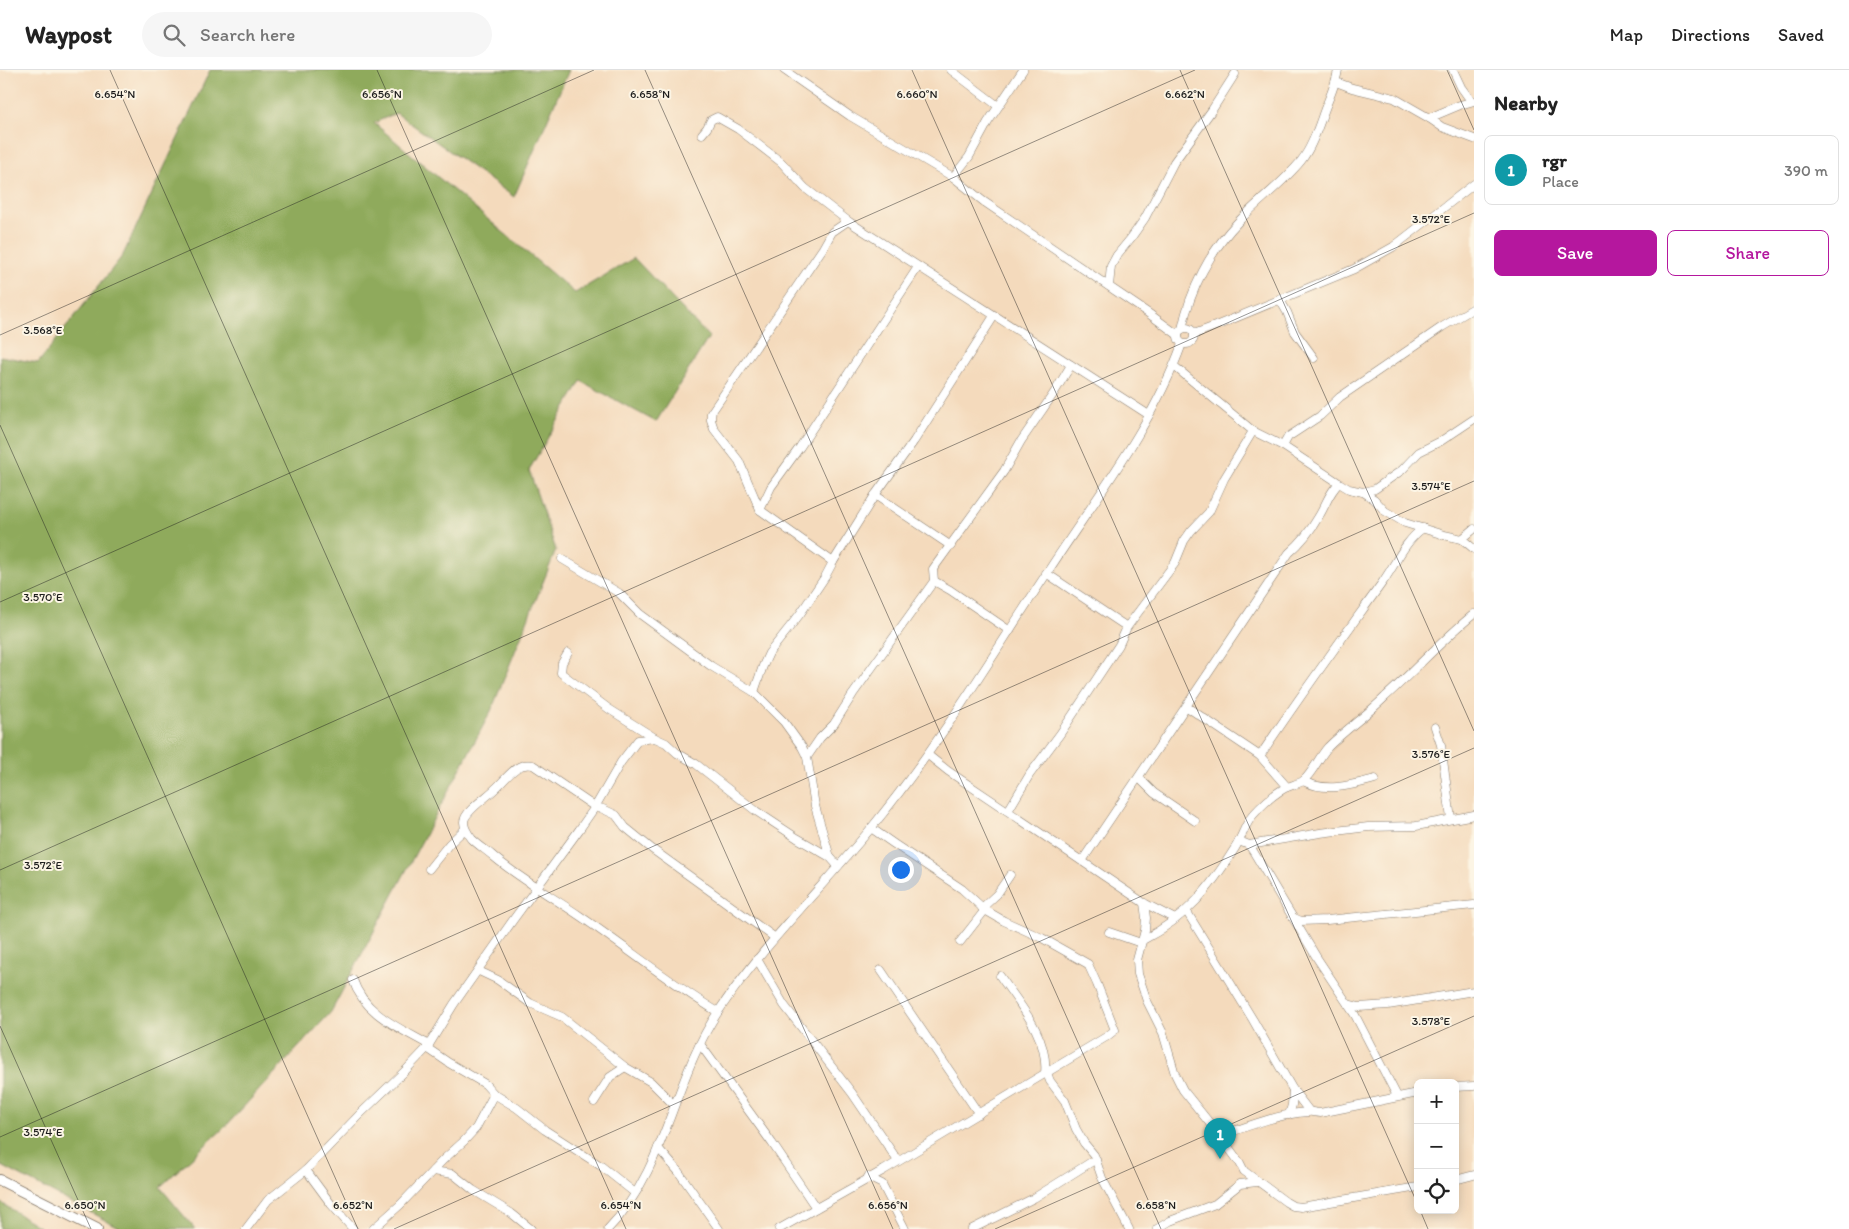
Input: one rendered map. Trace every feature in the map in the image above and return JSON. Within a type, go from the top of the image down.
[{"type":"main road","points":[[0,1180],[97,1229]]},
{"type":"street","points":[[784,70],[850,116],[953,177],[990,206],[1180,332]]},
{"type":"street","points":[[952,70],[998,106]]},
{"type":"street","points":[[953,177],[969,157],[998,106],[1023,70]]},
{"type":"street","points":[[1182,344],[1179,341],[1180,332],[1185,312],[1198,279],[1218,247],[1238,222],[1277,187],[1302,160],[1317,131],[1336,82],[1338,70]]},
{"type":"street","points":[[1430,118],[1472,101],[1461,87],[1453,70]]},
{"type":"street","points":[[1109,286],[1111,266],[1116,255],[1136,231],[1174,162],[1212,110],[1235,74]]},
{"type":"street","points":[[1336,82],[1352,88],[1394,98],[1430,118],[1442,128],[1474,139]]},
{"type":"street","points":[[702,134],[711,120],[717,117],[731,125],[781,162],[805,188],[848,221],[1149,415]]},
{"type":"street","points":[[1194,334],[1218,326],[1354,269],[1393,248],[1474,184]]},
{"type":"street","points":[[833,562],[760,510],[739,460],[714,429],[711,413],[832,232],[848,221]]},
{"type":"street","points":[[760,510],[767,493],[800,447],[918,267]]},
{"type":"street","points":[[1280,300],[1295,332],[1314,358]]},
{"type":"street","points":[[1283,446],[1288,438],[1320,416],[1340,397],[1474,308]]},
{"type":"street","points":[[754,692],[769,653],[800,614],[825,577],[875,495],[914,441],[994,316]]},
{"type":"street","points":[[1180,332],[1188,328],[1194,334]]},
{"type":"street","points":[[1182,344],[1186,345],[1192,342],[1194,334]]},
{"type":"street","points":[[608,1229],[619,1217],[635,1193],[658,1148],[700,1044],[718,1012],[774,937],[871,828],[928,755],[1046,573],[1120,464],[1149,415],[1174,366],[1182,344]]},
{"type":"street","points":[[806,757],[820,738],[834,724],[853,694],[934,581],[933,569],[1004,471],[1070,365]]},
{"type":"street","points":[[1174,366],[1253,431],[1283,446],[1339,483],[1350,489],[1363,492],[1394,517],[1405,523],[1462,539],[1474,549]]},
{"type":"street","points":[[1363,492],[1375,488],[1402,470],[1419,452],[1441,441],[1474,419]]},
{"type":"street","points":[[1008,811],[1030,774],[1060,734],[1119,645],[1127,627],[1176,563],[1184,541],[1209,512],[1224,479],[1253,431]]},
{"type":"street","points":[[1082,861],[1289,553],[1308,534],[1320,515],[1330,491],[1339,483]]},
{"type":"street","points":[[875,495],[951,546]]},
{"type":"street","points":[[1260,756],[1391,571],[1411,539],[1423,528]]},
{"type":"street","points":[[1462,539],[1474,529]]},
{"type":"street","points":[[562,559],[619,593],[640,614],[711,666],[754,692],[784,722],[802,747],[806,757],[815,806],[830,857]]},
{"type":"street","points":[[1046,573],[1127,627]]},
{"type":"street","points":[[934,581],[1010,631]]},
{"type":"street","points":[[1109,932],[1142,942],[1187,912],[1218,875],[1253,815],[1287,786],[1303,780],[1326,749],[1387,696],[1438,645],[1474,614]]},
{"type":"street","points":[[568,653],[562,663],[561,673],[609,709],[655,738],[666,742],[756,811],[830,857],[838,866]]},
{"type":"street","points":[[1187,707],[1260,756],[1287,786]]},
{"type":"street","points":[[1435,727],[1444,768],[1451,819]]},
{"type":"street","points":[[246,1229],[268,1200],[306,1170],[428,1047],[454,1004],[595,807],[621,762],[634,744],[641,739],[655,738]]},
{"type":"street","points":[[928,755],[948,771],[1144,903],[1175,920]]},
{"type":"street","points":[[718,1012],[685,992],[484,849],[465,829],[464,820],[467,813],[493,792],[520,765],[534,765],[595,807],[616,815],[652,849],[774,937]]},
{"type":"street","points":[[1139,778],[1154,793],[1195,821]]},
{"type":"street","points":[[1303,780],[1317,786],[1342,787],[1376,779]]},
{"type":"street","points":[[1239,841],[1249,845],[1368,827],[1416,826],[1474,815]]},
{"type":"street","points":[[779,1229],[979,1114],[1115,1030],[1088,964],[984,909],[962,889],[871,828]]},
{"type":"street","points":[[429,869],[449,844],[465,829]]},
{"type":"street","points":[[1249,845],[1292,917],[1355,1015],[1397,1096]]},
{"type":"street","points":[[960,942],[1010,875]]},
{"type":"street","points":[[1144,903],[1146,918],[1142,942],[1136,960],[1138,974],[1147,1001],[1164,1033],[1175,1074],[1182,1090],[1220,1136],[1244,1171],[1286,1202],[1301,1207],[1316,1206],[1414,1188]]},
{"type":"street","points":[[1292,917],[1301,921],[1327,920],[1474,905]]},
{"type":"street","points":[[1187,912],[1294,1090],[1309,1111]]},
{"type":"street","points":[[757,959],[784,1005],[852,1093],[898,1161]]},
{"type":"street","points":[[881,970],[979,1114]]},
{"type":"street","points":[[479,971],[498,980],[530,1003],[562,1017],[624,1067],[651,1082],[674,1105]]},
{"type":"street","points":[[1000,976],[1026,1014],[1043,1046],[1046,1062],[1044,1075]]},
{"type":"street","points":[[353,980],[357,993],[366,1005],[381,1017],[449,1063],[485,1084],[494,1094],[517,1108],[566,1145],[601,1166],[635,1193]]},
{"type":"street","points":[[1348,1004],[1359,1007],[1388,1005],[1474,992]]},
{"type":"street","points":[[1355,1015],[1359,1007]]},
{"type":"street","points":[[700,1044],[772,1143],[816,1208]]},
{"type":"street","points":[[594,1102],[610,1077],[624,1067]]},
{"type":"street","points":[[1044,1075],[1062,1096],[1076,1129],[1096,1160],[1102,1178],[1129,1229]]},
{"type":"street","points":[[1459,1087],[1474,1086]]},
{"type":"street","points":[[1289,1115],[1294,1090]]},
{"type":"street","points":[[373,1229],[400,1205],[443,1160],[464,1142],[476,1128],[494,1094]]},
{"type":"street","points":[[1220,1136],[1254,1124],[1289,1115],[1309,1111],[1320,1113],[1414,1094]]},
{"type":"street","points":[[658,1148],[678,1171],[719,1229]]},
{"type":"street","points":[[972,1229],[1034,1198],[1096,1160]]},
{"type":"street","points":[[306,1170],[330,1204],[353,1229]]},
{"type":"street","points":[[884,1170],[882,1184],[905,1229]]},
{"type":"street","points":[[433,1171],[453,1174],[473,1190],[511,1213],[531,1229]]},
{"type":"street","points":[[1240,1184],[1244,1171]]},
{"type":"street","points":[[1459,1179],[1474,1175]]},
{"type":"street","points":[[868,1177],[882,1184]]},
{"type":"street","points":[[1158,1229],[1170,1221],[1215,1204],[1240,1184],[1257,1182]]},
{"type":"street","points":[[794,1220],[799,1229]]},
{"type":"green space","points":[[210,70],[569,70],[514,197],[396,113],[374,123],[575,293],[634,258],[709,337],[656,422],[581,381],[529,470],[556,550],[491,711],[331,1012],[225,1127],[160,1187],[195,1229],[122,1229],[0,1165],[0,356],[38,363],[123,255]]},
{"type":"green space","points":[[0,1202],[42,1229],[0,1229]]},
{"type":"place","name":"rgr","points":[[1220,1159]]}]
